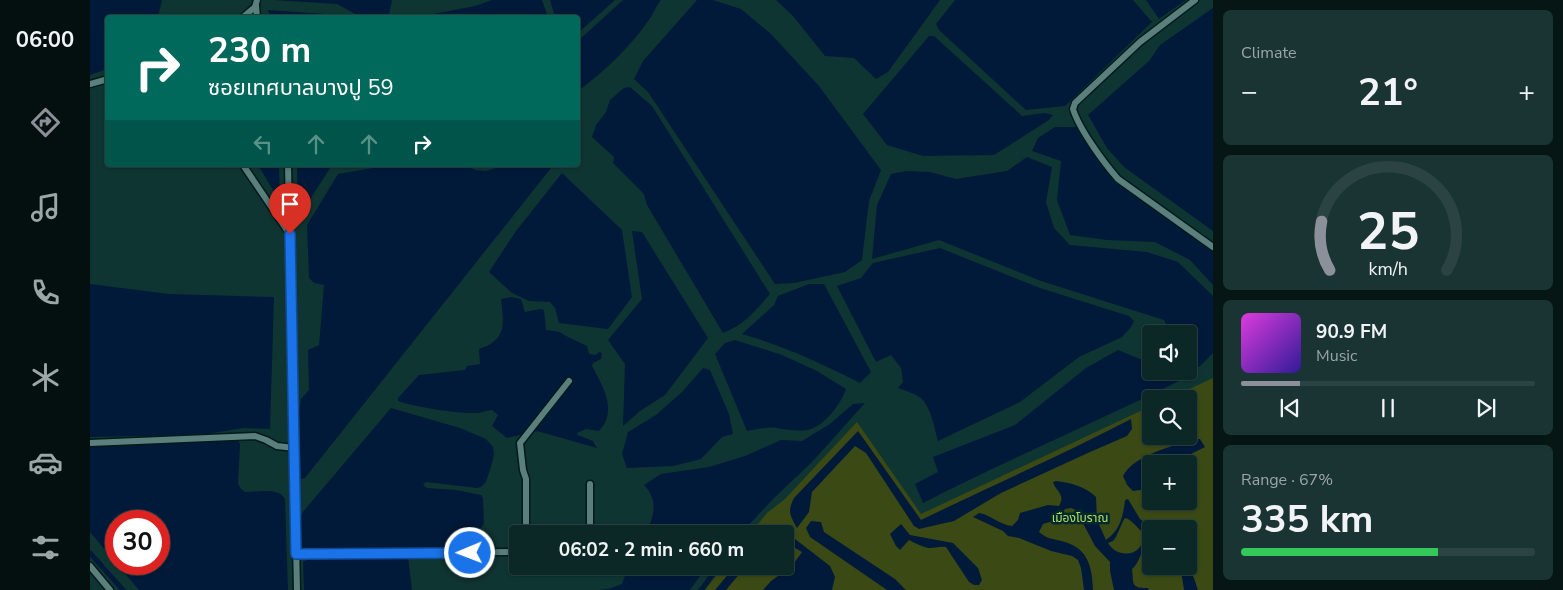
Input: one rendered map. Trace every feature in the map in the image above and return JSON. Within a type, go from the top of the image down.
[{"type":"street","points":[[1195,0],[1140,42],[1075,103],[1073,109],[1088,138],[1118,179],[1213,247]]},
{"type":"street","points":[[245,15],[256,3]]},
{"type":"street","points":[[90,84],[105,80]]},
{"type":"street","points":[[244,167],[290,234]]},
{"type":"street","points":[[288,167],[297,590]]},
{"type":"street","points":[[526,525],[526,479],[520,443],[569,381]]},
{"type":"street","points":[[90,444],[255,436],[277,446],[294,448]]},
{"type":"street","points":[[590,484],[590,525]]},
{"type":"street","points":[[296,554],[509,552]]},
{"type":"street","points":[[90,566],[110,590]]},
{"type":"green space","name":"เมืองโบราณ","points":[[1213,378],[1213,590],[705,590],[717,575],[794,575],[794,525],[757,525],[767,513],[785,499],[857,422],[921,514],[1142,410],[1142,445],[1197,445],[1197,390],[1187,390]]},
{"type":"water","points":[[90,0],[162,0],[158,15],[105,15],[105,70],[90,75]]},
{"type":"water","points":[[273,0],[392,1],[389,14],[386,15],[357,15],[337,4]]},
{"type":"water","points":[[492,0],[542,0],[547,15],[428,15],[475,6]]},
{"type":"water","points":[[550,0],[615,0],[580,31],[580,15],[554,15]]},
{"type":"water","points":[[623,0],[661,0],[642,30],[625,49],[580,89],[580,39]]},
{"type":"water","points":[[697,0],[713,0],[741,9],[771,34],[819,86],[881,170],[869,201],[862,260],[845,272],[794,283],[775,284],[648,92],[634,79],[643,61]]},
{"type":"water","points":[[776,0],[940,0],[888,72],[876,79],[854,58],[825,56],[793,16]]},
{"type":"water","points":[[955,0],[1133,0],[1152,22],[1065,106],[1026,110],[939,30],[936,24]]},
{"type":"water","points":[[1146,0],[1186,0],[1159,19]]},
{"type":"water","points":[[1213,8],[1213,231],[1124,167],[1107,148],[1088,115],[1149,61],[1160,45]]},
{"type":"water","points":[[268,10],[338,15],[270,15]]},
{"type":"water","points":[[929,36],[934,36],[1022,116],[1045,113],[1053,115],[1049,120],[994,155],[923,156],[887,145],[863,114]]},
{"type":"water","points":[[630,87],[652,106],[770,294],[755,311],[737,326],[723,333],[647,205],[644,194],[613,163],[614,157],[592,137],[596,125],[606,112],[610,100],[624,88]]},
{"type":"water","points":[[1055,127],[1078,127],[1091,144],[1106,170],[1149,205],[1213,251],[1213,285],[1190,260],[1155,242],[1107,240],[1070,235],[1057,200],[1061,161],[1032,151],[1038,138]]},
{"type":"water","points":[[1027,157],[1052,167],[1046,202],[1054,228],[1070,245],[1147,252],[1178,262],[1213,296],[1213,353],[1199,367],[1197,366],[1197,325],[1166,325],[1164,320],[1041,281],[939,240],[872,259],[877,205],[891,174],[906,171],[930,172],[956,179],[1007,171]]},
{"type":"water","points":[[259,167],[279,167],[280,202]]},
{"type":"water","points":[[297,167],[331,167],[302,212],[298,213]]},
{"type":"water","points":[[379,167],[468,167],[486,171],[499,167],[551,167],[305,478],[301,479],[299,412],[301,399],[309,390],[308,350],[319,345],[324,285],[314,283],[309,278],[307,225],[338,174]]},
{"type":"water","points":[[562,173],[622,230],[632,297],[608,329],[559,323],[555,308],[550,302],[529,301],[512,293],[489,272],[516,231]]},
{"type":"water","points":[[632,231],[642,232],[708,338],[665,395],[640,411],[623,426],[625,364],[608,340],[642,299]]},
{"type":"water","points":[[940,248],[1040,288],[1129,316],[1134,321],[1122,337],[1079,357],[1020,402],[938,441],[926,404],[918,396],[898,388],[903,382],[901,368],[891,355],[876,362],[837,286],[861,278],[873,263]]},
{"type":"water","points":[[90,284],[169,294],[274,297],[270,429],[243,428],[201,435],[90,437]]},
{"type":"water","points":[[809,284],[824,284],[871,372],[860,383],[802,356],[742,334],[774,305],[778,296]]},
{"type":"water","points":[[511,297],[521,299],[525,312],[544,310],[546,330],[560,332],[587,346],[589,354],[596,355],[599,352],[602,353],[601,359],[593,363],[592,366],[607,399],[608,407],[605,423],[599,431],[586,429],[577,433],[593,441],[597,448],[537,431],[507,438],[492,426],[498,415],[492,410],[469,413],[426,408],[398,401],[398,398],[419,375],[465,370],[467,366],[480,364],[479,349],[495,341],[502,330],[501,299]]},
{"type":"water","points":[[735,340],[782,355],[817,371],[846,389],[841,400],[822,423],[811,429],[794,430],[770,427],[747,431],[715,354],[725,343]]},
{"type":"water","points":[[1118,350],[1142,359],[1142,380],[1179,380],[1160,390],[1142,390],[1142,399],[923,503],[915,484],[938,472],[933,457],[1015,425],[1086,368]]},
{"type":"water","points":[[703,368],[710,370],[729,414],[733,434],[722,437],[701,459],[673,466],[627,468],[622,454],[628,432],[656,415],[682,392]]},
{"type":"water","points":[[865,403],[813,461],[749,525],[649,525],[654,506],[651,495],[644,485],[661,474],[709,467],[745,456],[781,440],[802,441],[830,424],[853,404]]},
{"type":"water","points":[[391,408],[460,428],[486,439],[493,447],[493,460],[486,482],[481,487],[426,482],[423,485],[427,488],[456,490],[481,495],[483,498],[484,523],[481,528],[472,534],[469,546],[464,549],[302,550],[299,542],[299,532],[302,513]]},
{"type":"water","points":[[1131,419],[1132,429],[1127,436],[1001,493],[954,521],[919,529],[914,526],[866,453],[855,446],[812,492],[809,512],[797,528],[790,513],[794,498],[858,431],[921,520]]},
{"type":"water","points":[[236,439],[240,445],[238,484],[241,489],[245,492],[278,493],[285,499],[288,590],[139,590],[126,575],[170,575],[170,510],[105,510],[105,550],[90,532],[90,446]]},
{"type":"water","points":[[1197,439],[1200,439],[1205,447],[1189,455],[1149,455],[1176,445],[1197,445]]},
{"type":"water","points":[[1142,458],[1142,491],[1133,491],[1127,485],[1123,476],[1135,462]]},
{"type":"water","points":[[1056,481],[1078,486],[1096,497],[1097,520],[1106,540],[1118,527],[1125,500],[1128,499],[1142,520],[1142,531],[1126,518],[1116,537],[1108,543],[1118,552],[1132,553],[1142,543],[1142,553],[1137,564],[1132,569],[1133,582],[1138,587],[1148,588],[1149,590],[1114,590],[1110,562],[1095,546],[1076,510],[1071,508],[1065,509],[1059,519],[1043,524],[1039,532],[1067,543],[1081,551],[1089,564],[1093,590],[1084,590],[1081,568],[1078,560],[1072,556],[1008,536],[1003,531],[973,517],[979,513],[1012,526],[1018,520],[1020,513],[1048,505],[1059,506],[1061,496],[1053,482]]},
{"type":"water","points":[[811,521],[821,522],[824,532],[895,579],[906,590],[887,590],[810,537],[806,528]]},
{"type":"water","points":[[901,524],[910,535],[953,543],[978,568],[982,580],[979,585],[969,582],[946,547],[929,548],[909,540],[900,550],[890,534]]},
{"type":"water","points":[[794,539],[830,566],[835,577],[832,590],[763,590],[779,575],[794,575],[794,563],[802,552],[794,547]]},
{"type":"water","points":[[312,557],[408,557],[412,590],[304,590],[303,562]]},
{"type":"water","points":[[625,575],[701,575],[690,590],[599,590],[622,584]]},
{"type":"water","points":[[728,575],[738,575],[726,590],[715,590]]},
{"type":"water","points":[[1182,575],[1192,575],[1198,590],[1184,590]]},
{"type":"waterway","points":[[90,553],[123,590]]},
{"type":"waterway","points":[[701,590],[712,575]]},
{"type":"route","points":[[290,234],[296,554],[470,553]]}]
